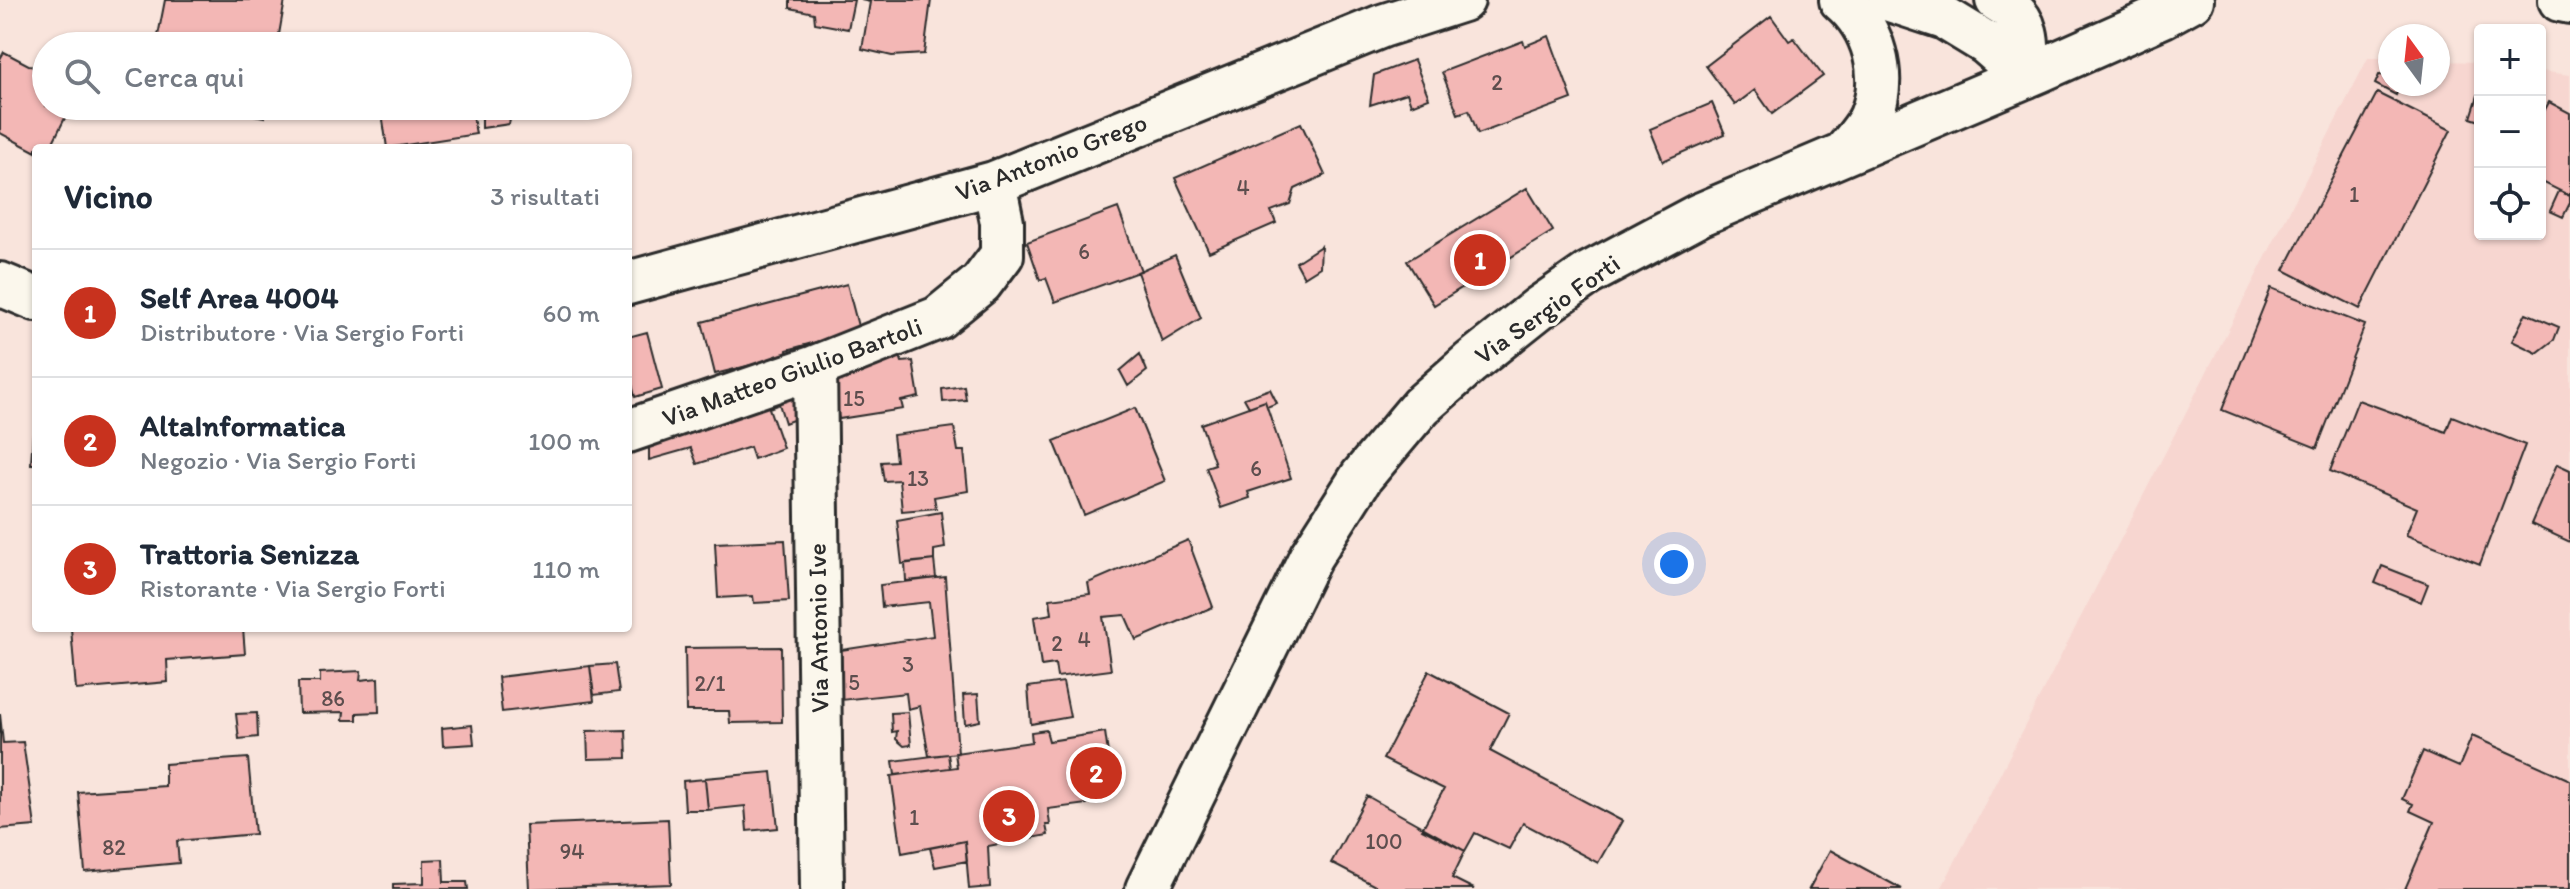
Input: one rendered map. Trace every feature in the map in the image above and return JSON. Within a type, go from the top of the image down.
[{"type":"street","name":"Via Antonio Grego","points":[[632,282],[994,183],[1382,26],[1463,0]]},
{"type":"street","points":[[1841,0],[1850,8],[1876,51],[1879,82],[1871,116],[1845,152]]},
{"type":"street","points":[[1890,0],[1945,18],[1986,43],[2025,77]]},
{"type":"street","points":[[1997,0],[2013,9],[2023,25],[2028,44],[2025,77]]},
{"type":"street","name":"Via Sergio Forti","points":[[1147,889],[1311,556],[1362,476],[1421,406],[1504,335],[1588,274],[1699,215],[2025,77],[2192,0]]},
{"type":"street","points":[[2560,0],[2570,2]]},
{"type":"street","name":"Via Matteo Giulio Bartoli","points":[[632,430],[815,367],[938,318],[981,283],[1002,255],[1002,222],[994,183]]},
{"type":"street","points":[[0,284],[32,297]]},
{"type":"street","name":"Via Antonio Ive","points":[[815,367],[822,889]]},
{"type":"shaded area","points":[[2368,58],[2378,58],[2378,96],[2450,96],[2450,61],[2474,62],[2474,240],[2546,240],[2546,72],[2570,75],[2570,889],[1941,889]]},
{"type":"building","points":[[165,0],[285,0],[279,32],[159,32]]},
{"type":"building","points":[[790,0],[854,0],[848,29],[815,23],[814,13],[790,8]]},
{"type":"building","points":[[861,0],[931,0],[924,54],[892,56],[862,49],[870,2]]},
{"type":"building","points":[[1771,16],[1789,41],[1794,38],[1823,76],[1772,114],[1755,90],[1735,105],[1706,66]]},
{"type":"building","points":[[1549,36],[1572,99],[1478,134],[1469,110],[1458,114],[1442,72],[1523,41],[1525,46]]},
{"type":"building","points":[[4,52],[32,67],[32,120],[64,120],[52,144],[32,144],[32,150],[0,133],[0,59]]},
{"type":"building","points":[[1414,60],[1429,98],[1411,105],[1407,93],[1370,105],[1374,75]]},
{"type":"building","points":[[2377,93],[2451,130],[2360,309],[2284,270]]},
{"type":"building","points":[[2549,102],[2570,113],[2570,196],[2546,184],[2546,108]]},
{"type":"building","points":[[1712,103],[1725,134],[1663,161],[1650,129]]},
{"type":"building","points":[[383,120],[474,120],[476,134],[412,144],[386,144]]},
{"type":"building","points":[[482,120],[510,120],[509,124],[482,128]]},
{"type":"building","points":[[1301,123],[1325,175],[1295,189],[1290,204],[1271,211],[1276,223],[1209,252],[1175,178]]},
{"type":"building","points":[[1527,188],[1553,231],[1434,305],[1407,261]]},
{"type":"building","points":[[2559,191],[2570,196],[2563,217],[2550,211]]},
{"type":"building","points":[[1118,208],[1141,271],[1055,302],[1046,278],[1040,280],[1027,242]]},
{"type":"building","points":[[1321,246],[1320,267],[1304,277],[1296,262]]},
{"type":"building","points":[[1175,255],[1201,318],[1162,342],[1137,272]]},
{"type":"building","points":[[847,284],[859,330],[787,350],[787,356],[715,374],[702,322]]},
{"type":"building","points":[[2271,288],[2365,325],[2317,448],[2222,410]]},
{"type":"building","points":[[2526,313],[2559,327],[2554,340],[2537,353],[2512,341]]},
{"type":"building","points":[[647,332],[662,389],[635,397],[632,384],[632,336]]},
{"type":"building","points":[[898,350],[902,362],[913,361],[919,397],[901,401],[903,409],[839,419],[837,411],[833,411],[827,377]]},
{"type":"building","points":[[1140,354],[1147,371],[1128,386],[1120,371]]},
{"type":"building","points":[[803,384],[803,416],[785,423],[776,394]]},
{"type":"building","points":[[964,386],[966,400],[943,402],[942,389]]},
{"type":"building","points":[[1270,389],[1277,403],[1267,407],[1265,401],[1249,407],[1244,398]]},
{"type":"building","points":[[771,394],[777,405],[769,408],[783,448],[754,459],[750,447],[697,464],[691,448],[649,460],[649,437]]},
{"type":"building","points":[[2358,400],[2446,432],[2452,416],[2525,445],[2480,564],[2406,535],[2417,508],[2330,471]]},
{"type":"building","points":[[1265,401],[1291,478],[1248,492],[1250,498],[1221,508],[1206,467],[1215,464],[1201,424]]},
{"type":"building","points":[[1135,408],[1165,481],[1084,515],[1054,441]]},
{"type":"building","points":[[954,427],[958,451],[964,451],[968,491],[934,497],[936,508],[902,511],[899,480],[884,481],[881,462],[896,461],[893,435]]},
{"type":"building","points":[[2557,464],[2570,470],[2570,542],[2531,524]]},
{"type":"building","points":[[941,512],[945,548],[934,550],[934,560],[902,564],[897,520]]},
{"type":"building","points":[[785,540],[789,601],[754,603],[753,596],[718,598],[715,543]]},
{"type":"building","points":[[1188,540],[1213,607],[1136,640],[1125,615],[1103,617],[1111,670],[1057,677],[1055,664],[1041,666],[1034,617],[1052,614],[1050,599],[1090,594],[1088,583]]},
{"type":"building","points":[[934,560],[936,578],[906,581],[905,563]]},
{"type":"building","points":[[2382,566],[2428,584],[2421,602],[2375,583]]},
{"type":"building","points":[[945,577],[958,753],[929,756],[920,706],[908,709],[906,693],[832,701],[828,652],[933,636],[929,602],[882,607],[880,585]]},
{"type":"building","points":[[71,632],[243,632],[245,654],[167,660],[168,682],[76,690]]},
{"type":"building","points":[[781,647],[782,722],[730,723],[729,711],[686,711],[685,648]]},
{"type":"building","points":[[615,664],[619,692],[594,695],[590,666]]},
{"type":"building","points":[[590,666],[594,701],[502,712],[498,677]]},
{"type":"building","points":[[361,671],[360,680],[378,678],[379,712],[357,713],[357,720],[343,720],[344,712],[299,713],[298,682],[320,682],[320,673]]},
{"type":"building","points":[[1429,671],[1509,713],[1490,751],[1622,821],[1598,863],[1523,823],[1509,849],[1475,833],[1465,851],[1422,829],[1444,789],[1383,759]]},
{"type":"building","points":[[1063,682],[1070,717],[1031,724],[1028,687]]},
{"type":"building","points":[[978,694],[980,721],[965,724],[963,695]]},
{"type":"building","points":[[908,712],[911,745],[904,746],[896,739],[897,731],[892,732],[891,713]]},
{"type":"building","points":[[257,713],[258,737],[239,739],[236,714]]},
{"type":"building","points":[[0,714],[3,743],[23,742],[35,826],[0,829]]},
{"type":"building","points":[[472,725],[474,744],[443,746],[442,728]]},
{"type":"building","points":[[626,730],[627,758],[588,759],[587,731]]},
{"type":"building","points":[[1046,730],[1049,741],[1105,732],[1112,782],[1085,787],[1087,804],[1048,809],[1048,835],[988,846],[990,887],[969,889],[965,841],[902,853],[891,776],[957,767],[955,753],[1032,742],[1031,732]]},
{"type":"building","points":[[2472,736],[2570,780],[2570,889],[2405,889],[2434,822],[2410,811],[2413,804],[2402,799],[2423,751],[2459,767]]},
{"type":"building","points":[[948,754],[950,768],[895,775],[893,761]]},
{"type":"building","points":[[248,758],[255,834],[177,841],[179,863],[85,872],[78,792],[165,786],[165,764]]},
{"type":"building","points":[[772,772],[778,828],[747,831],[745,806],[708,810],[705,778]]},
{"type":"building","points":[[705,779],[708,810],[685,810],[683,781]]},
{"type":"building","points":[[1367,796],[1465,851],[1452,878],[1474,889],[1381,889],[1331,863]]},
{"type":"building","points":[[668,819],[671,884],[529,889],[526,825]]},
{"type":"building","points":[[965,841],[967,861],[935,867],[930,848]]},
{"type":"building","points":[[1830,850],[1902,889],[1809,889]]},
{"type":"building","points":[[443,859],[444,882],[467,882],[468,889],[393,889],[393,884],[424,883],[424,860]]},
{"type":"place","name":"Self Area 4004","points":[[1480,260]]},
{"type":"place","name":"AltaInformatica","points":[[1096,773]]},
{"type":"place","name":"Trattoria Senizza","points":[[1009,816]]}]
